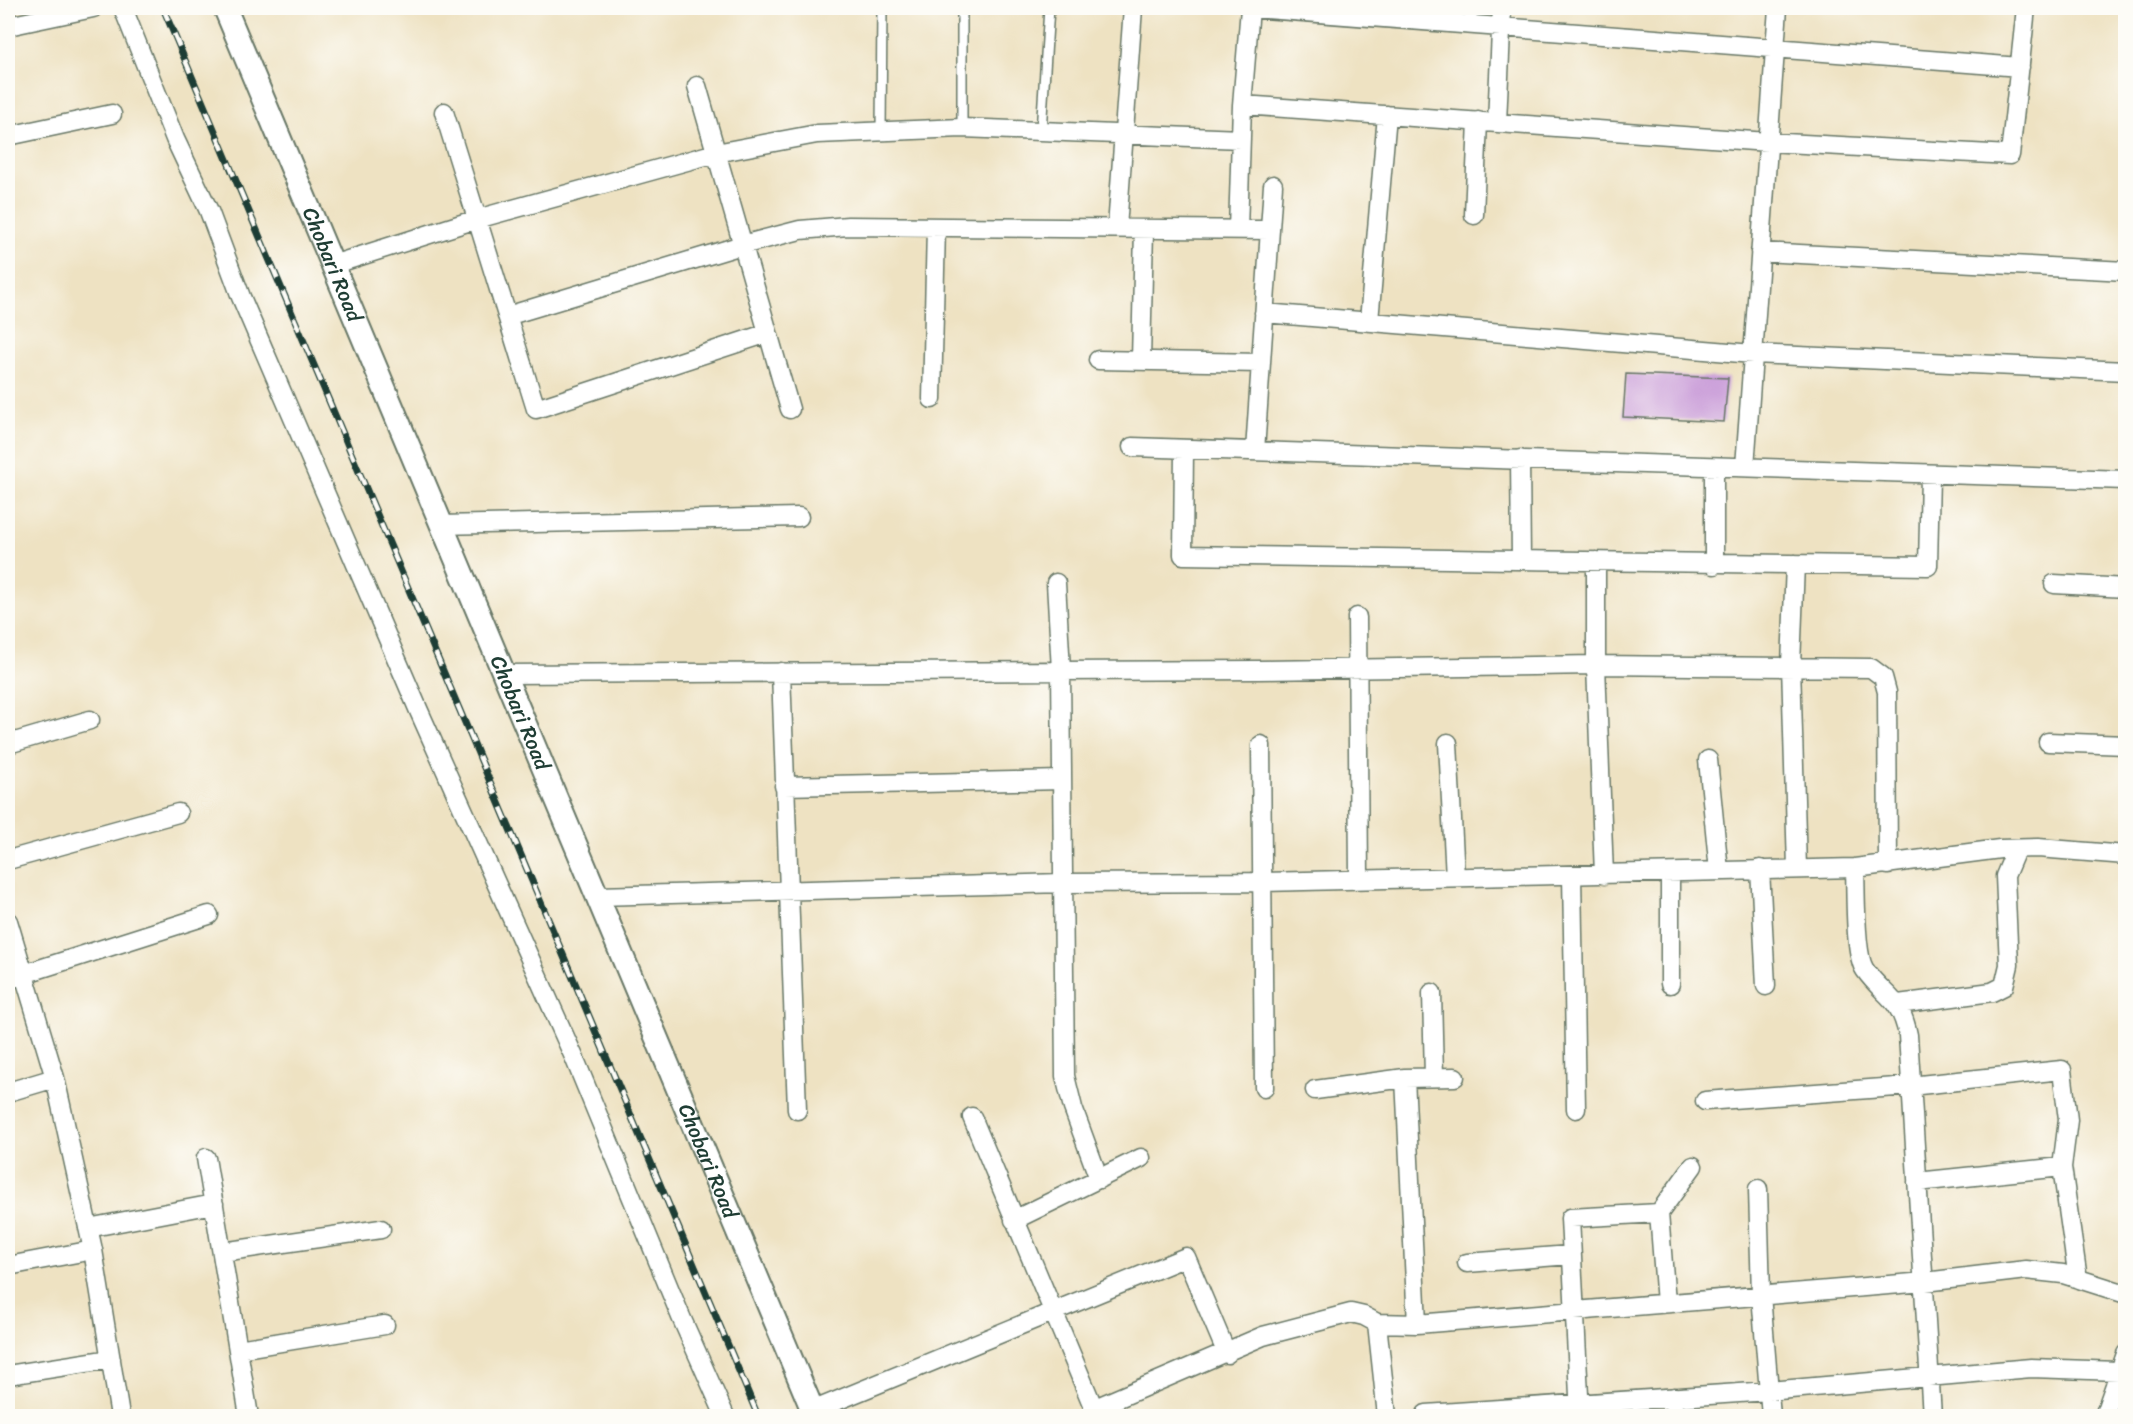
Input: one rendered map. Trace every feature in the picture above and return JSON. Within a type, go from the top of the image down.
[{"type":"street","points":[[8,27],[93,8]]},
{"type":"street","points":[[123,8],[175,138],[209,211],[242,297],[419,711],[574,1057],[681,1317],[725,1416]]},
{"type":"street","name":"Chobari Road","points":[[225,8],[813,1414]]},
{"type":"street","points":[[1117,228],[1133,8]]},
{"type":"street","points":[[1238,230],[1242,105],[1251,8],[2020,67]]},
{"type":"street","points":[[1497,123],[1502,8]]},
{"type":"street","points":[[1745,467],[1778,8]]},
{"type":"street","points":[[1242,105],[1768,142],[2010,155],[2026,8]]},
{"type":"street","points":[[698,86],[790,409]]},
{"type":"street","points":[[444,112],[536,409],[768,333]]},
{"type":"street","points":[[8,136],[112,114]]},
{"type":"street","points":[[1369,321],[1387,115]]},
{"type":"street","points":[[1474,215],[1478,122]]},
{"type":"street","points":[[332,265],[477,219],[716,153],[817,134],[962,128],[1241,139]]},
{"type":"street","points":[[1254,451],[1273,185]]},
{"type":"street","points":[[507,316],[742,244],[800,230],[848,226],[1270,230]]},
{"type":"street","points":[[932,399],[936,227]]},
{"type":"street","points":[[1141,361],[1144,229]]},
{"type":"street","points":[[1760,252],[2126,271]]},
{"type":"street","points":[[1264,313],[1753,354],[2126,371]]},
{"type":"street","points":[[1098,360],[1261,363]]},
{"type":"street","points":[[1132,447],[2126,480]]},
{"type":"street","points":[[1184,449],[1183,555],[1714,565],[1928,566],[1930,475]]},
{"type":"street","points":[[1520,459],[1521,560]]},
{"type":"street","points":[[1714,467],[1714,565]]},
{"type":"street","points":[[441,525],[799,517]]},
{"type":"street","points":[[1596,561],[1596,665],[1604,875]]},
{"type":"street","points":[[1795,564],[1791,665],[1797,868]]},
{"type":"street","points":[[1056,583],[1061,670],[1065,1076],[1073,1108],[1100,1179]]},
{"type":"street","points":[[2054,584],[2126,588]]},
{"type":"street","points":[[1357,617],[1359,878]]},
{"type":"street","points":[[504,674],[1596,665],[1791,665],[1870,668],[1884,677],[1887,692],[1888,865]]},
{"type":"street","points":[[781,672],[797,1110]]},
{"type":"street","points":[[8,744],[90,720]]},
{"type":"street","points":[[2048,742],[2126,745]]},
{"type":"street","points":[[1448,744],[1455,877]]},
{"type":"street","points":[[1261,745],[1264,1088]]},
{"type":"street","points":[[1707,760],[1719,871]]},
{"type":"street","points":[[784,786],[1062,780]]},
{"type":"street","points":[[8,860],[178,813]]},
{"type":"street","points":[[598,896],[1063,883],[1262,882],[1855,867],[1888,865],[1957,854],[2038,848],[2126,855]]},
{"type":"street","points":[[1894,1000],[1992,992],[2004,986],[2009,965],[2005,876],[2008,849]]},
{"type":"street","points":[[1855,867],[1859,951],[1865,970],[1894,1000],[1908,1035],[1932,1416]]},
{"type":"street","points":[[1760,869],[1766,986]]},
{"type":"street","points":[[1670,873],[1670,984]]},
{"type":"street","points":[[1572,875],[1576,1109]]},
{"type":"street","points":[[15,977],[209,915]]},
{"type":"street","points":[[8,921],[15,977],[55,1078],[93,1250],[120,1416]]},
{"type":"street","points":[[1432,993],[1434,1077]]},
{"type":"street","points":[[1705,1101],[1910,1086],[2062,1070],[2068,1120],[2062,1167],[2078,1279]]},
{"type":"street","points":[[1315,1090],[1405,1078],[1455,1077]]},
{"type":"street","points":[[8,1092],[55,1078]]},
{"type":"street","points":[[1405,1078],[1417,1324]]},
{"type":"street","points":[[972,1118],[1095,1413],[1263,1336],[1351,1313],[1364,1316],[1377,1323],[1417,1324],[1925,1282],[2026,1270],[2049,1272],[2126,1294]]},
{"type":"street","points":[[206,1158],[249,1416]]},
{"type":"street","points":[[1014,1220],[1140,1158]]},
{"type":"street","points":[[1666,1303],[1659,1213],[1693,1166]]},
{"type":"street","points":[[1917,1182],[2062,1167]]},
{"type":"street","points":[[1758,1189],[1761,1295],[1771,1416]]},
{"type":"street","points":[[88,1227],[214,1204]]},
{"type":"street","points":[[1580,1410],[1570,1255],[1570,1218],[1659,1213]]},
{"type":"street","points":[[222,1252],[381,1229]]},
{"type":"street","points":[[8,1266],[93,1250]]},
{"type":"street","points":[[1467,1263],[1570,1255]]},
{"type":"street","points":[[813,1414],[1186,1257],[1227,1354]]},
{"type":"street","points":[[1377,1323],[1387,1416]]},
{"type":"street","points":[[238,1349],[385,1325]]},
{"type":"street","points":[[8,1375],[111,1359]]},
{"type":"street","points":[[1426,1414],[1580,1410],[1674,1397],[2031,1368],[2122,1363],[2104,1416]]},
{"type":"street","points":[[1674,1397],[1676,1416]]},
{"type":"lane","points":[[881,131],[882,8]]},
{"type":"lane","points":[[962,8],[962,128]]},
{"type":"lane","points":[[1041,132],[1049,8]]},
{"type":"building","points":[[1626,374],[1728,378],[1724,422],[1623,417]]},
{"type":"railway","points":[[163,8],[758,1416]]}]
